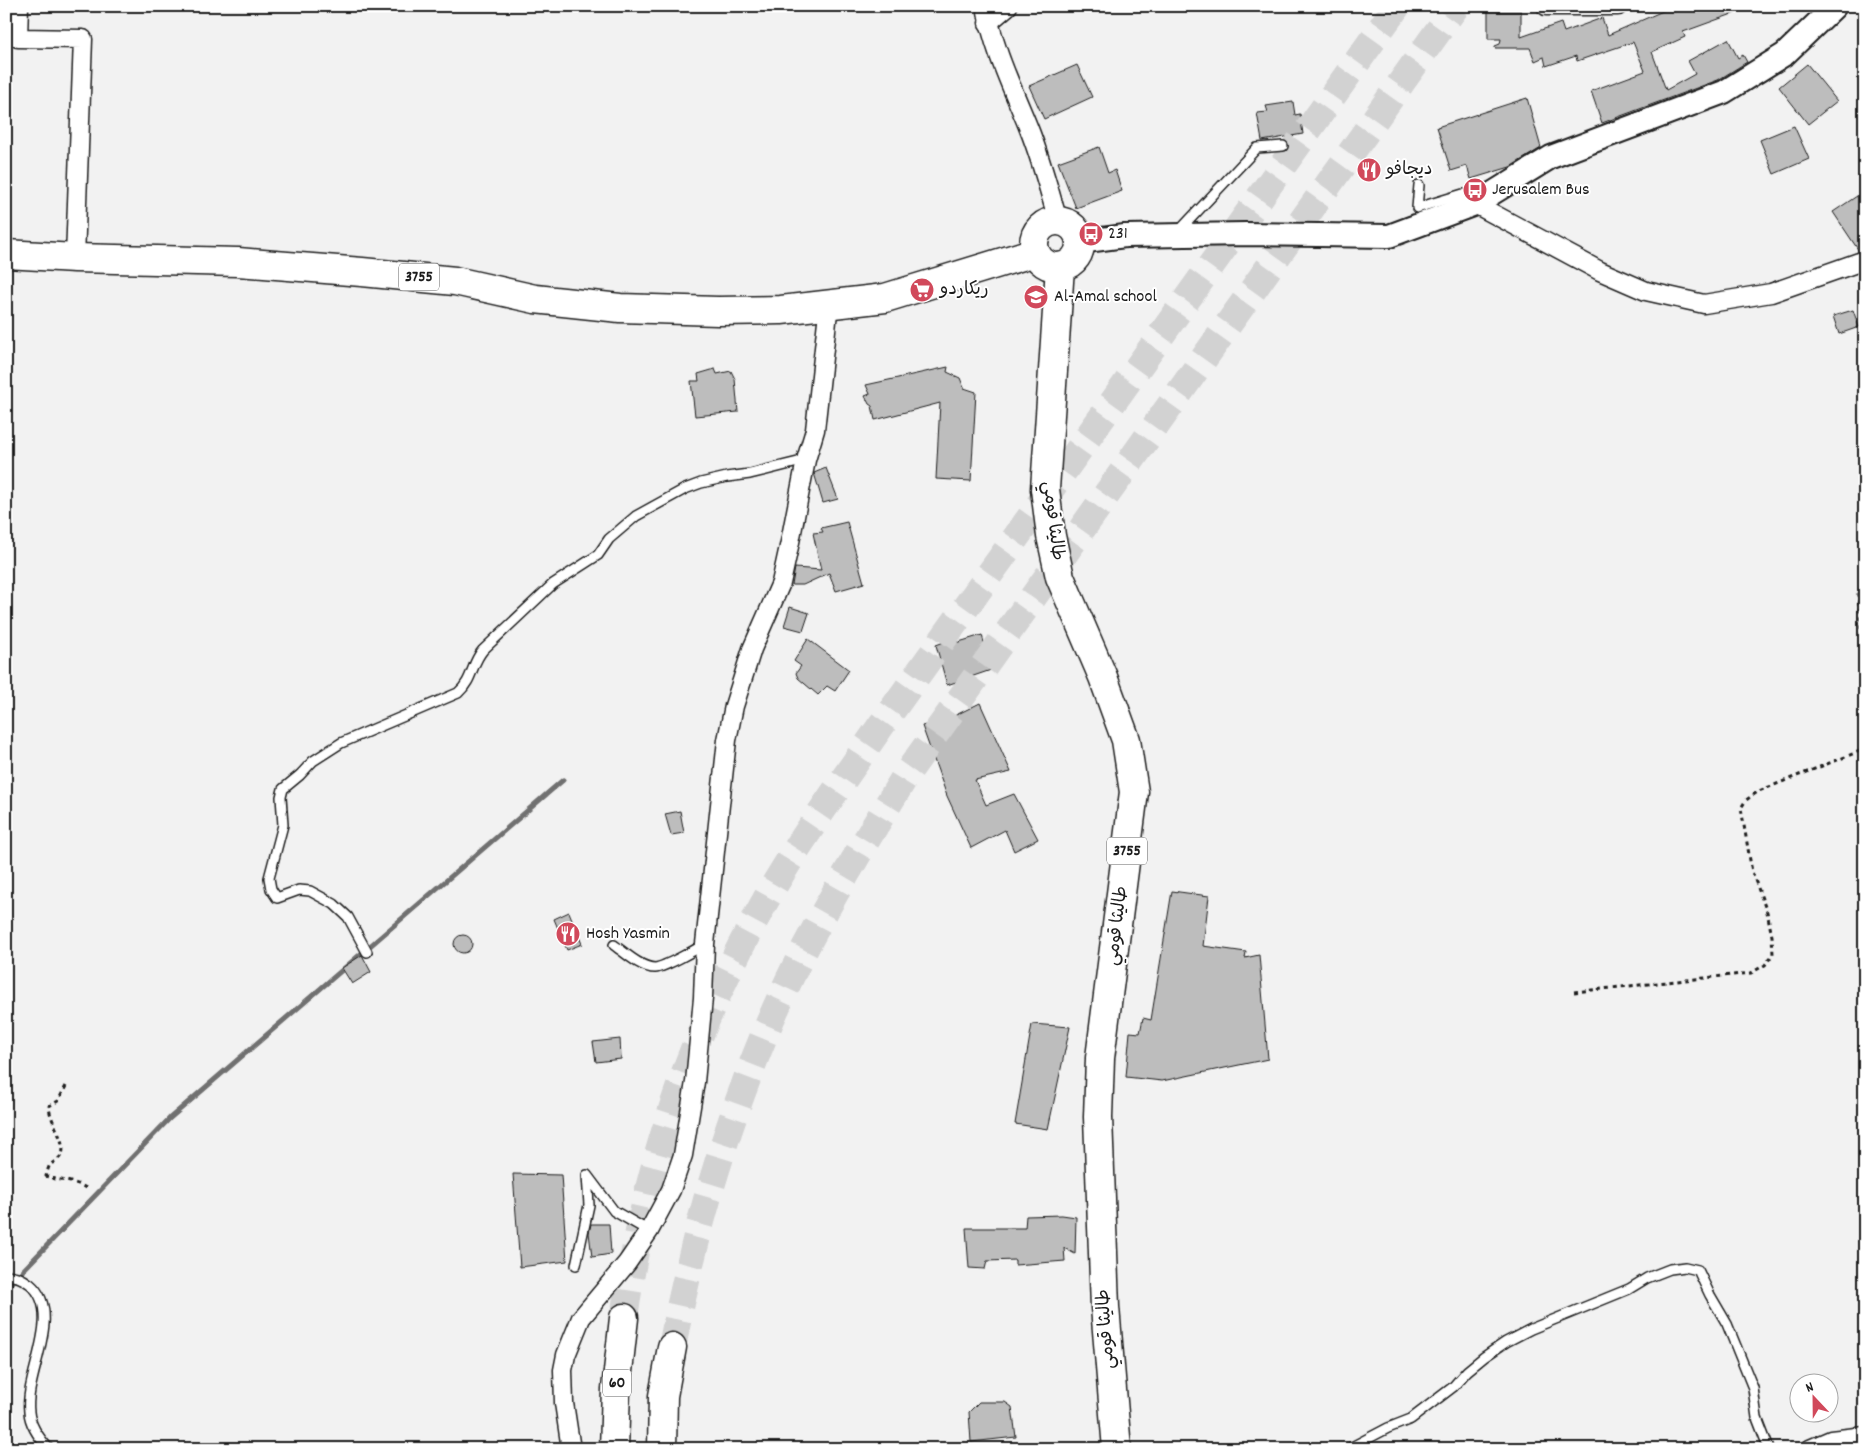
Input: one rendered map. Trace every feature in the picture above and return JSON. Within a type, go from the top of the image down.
[{"type":"main road","points":[[1058,221],[1070,225],[1075,230],[1079,242],[1077,255],[1073,260],[1060,267],[1046,265],[1040,261],[1035,252],[1034,242],[1039,229],[1051,222],[1058,221]]},
{"type":"main road","name":"3755","points":[[6,254],[75,258],[238,262],[455,281],[535,299],[620,308],[718,311],[781,310],[885,298],[1035,252]]},
{"type":"main road","name":"طاليثا قومي","points":[[1060,267],[1045,489],[1051,536],[1060,577],[1103,677],[1126,740],[1134,792],[1100,1058],[1098,1117],[1105,1307],[1117,1449]]},
{"type":"main road","name":"60","points":[[614,1449],[616,1389],[624,1318]]},
{"type":"main road","points":[[662,1449],[663,1396],[672,1347]]},
{"type":"street","points":[[19,6],[18,38],[83,39],[75,258]]},
{"type":"street","points":[[1008,6],[987,15],[1005,72],[1030,130],[1058,221]]},
{"type":"street","points":[[1546,6],[1618,6]]},
{"type":"street","points":[[1079,242],[1125,236],[1175,235],[1322,234],[1389,236],[1475,204],[1551,157],[1724,92],[1785,54],[1835,6]]},
{"type":"street","points":[[1475,204],[1600,272],[1646,291],[1704,304],[1771,294],[1865,260]]},
{"type":"street","points":[[571,1449],[564,1403],[563,1370],[580,1318],[627,1263],[649,1231],[672,1190],[683,1155],[696,1073],[703,998],[705,944],[727,740],[734,706],[752,649],[781,583],[806,460],[815,430],[829,303]]},
{"type":"street","points":[[1810,1449],[1830,1440],[1865,1436]]},
{"type":"lane","points":[[1175,235],[1257,148],[1283,146]]},
{"type":"lane","points":[[1419,185],[1417,208],[1463,194],[1475,204]]},
{"type":"lane","points":[[367,952],[348,918],[334,904],[310,890],[298,890],[277,898],[271,889],[269,878],[283,825],[280,797],[283,789],[300,776],[313,760],[341,743],[458,693],[466,686],[478,656],[483,650],[553,584],[598,555],[609,539],[636,516],[685,489],[701,483],[750,474],[806,460]]},
{"type":"lane","points":[[614,945],[637,962],[654,968],[686,955],[705,944]]},
{"type":"lane","points":[[576,1265],[589,1206],[587,1175],[614,1211],[649,1231]]},
{"type":"lane","points":[[1348,1449],[1388,1428],[1411,1419],[1453,1388],[1467,1371],[1506,1342],[1531,1329],[1629,1289],[1647,1278],[1670,1269],[1685,1267],[1698,1270],[1727,1324],[1753,1388],[1757,1418],[1769,1449]]},
{"type":"lane","points":[[6,1275],[20,1276],[35,1288],[43,1301],[45,1318],[29,1396],[29,1414],[39,1437],[49,1449]]},
{"type":"path","points":[[1865,578],[1858,594],[1865,676]]},
{"type":"path","points":[[1574,992],[1751,973],[1765,965],[1773,954],[1772,936],[1768,912],[1752,872],[1741,808],[1746,800],[1759,791],[1865,749]]},
{"type":"path","points":[[66,1086],[58,1101],[49,1106],[49,1115],[62,1144],[63,1152],[60,1158],[50,1165],[46,1176],[57,1181],[70,1181],[83,1185],[89,1190]]},
{"type":"path","points":[[6,1447],[10,1449]]},
{"type":"building","points":[[1690,6],[1749,6],[1749,8],[1683,32],[1685,37],[1652,52],[1666,90],[1695,74],[1688,61],[1728,39],[1738,58],[1743,55],[1747,62],[1718,80],[1602,123],[1591,91],[1645,71],[1633,42],[1577,61],[1576,56],[1546,66],[1544,57],[1535,61],[1530,48],[1495,48],[1495,46],[1500,44],[1501,39],[1488,39],[1488,11],[1521,11],[1521,37],[1561,23],[1564,32],[1602,18],[1608,35],[1672,7],[1674,12]]},
{"type":"building","points":[[1807,64],[1837,101],[1808,124],[1779,87]]},
{"type":"building","points":[[1077,65],[1092,97],[1044,119],[1029,86]]},
{"type":"building","points":[[1527,98],[1541,148],[1510,167],[1471,179],[1467,166],[1451,171],[1437,127]]},
{"type":"building","points":[[1293,102],[1295,115],[1300,114],[1303,134],[1262,141],[1257,113],[1268,112],[1266,106]]},
{"type":"building","points":[[1794,126],[1809,159],[1774,174],[1760,140]]},
{"type":"building","points":[[1099,147],[1108,173],[1115,170],[1122,191],[1076,208],[1058,162]]},
{"type":"building","points":[[1857,196],[1865,207],[1865,250],[1859,251],[1833,212]]},
{"type":"building","points":[[1853,310],[1859,327],[1839,334],[1833,316]]},
{"type":"building","points":[[948,367],[947,372],[960,378],[964,388],[976,392],[971,481],[936,479],[940,403],[875,420],[872,406],[865,396],[870,394],[866,385]]},
{"type":"building","points":[[715,369],[717,374],[731,371],[735,379],[738,412],[695,416],[691,381],[699,381],[698,374]]},
{"type":"building","points":[[826,468],[838,499],[823,503],[814,473]]},
{"type":"building","points":[[847,522],[864,583],[836,591],[829,573],[803,585],[792,585],[795,568],[821,570],[813,533],[823,532],[821,528]]},
{"type":"building","points":[[790,607],[809,613],[803,631],[784,626]]},
{"type":"building","points":[[982,635],[991,670],[947,685],[936,645],[947,641],[949,645]]},
{"type":"building","points":[[808,639],[849,670],[835,691],[827,686],[818,695],[798,678],[796,673],[801,666],[794,661]]},
{"type":"building","points":[[980,703],[1011,772],[975,780],[986,805],[1014,794],[1038,839],[1014,851],[1005,830],[971,848],[947,796],[922,726],[950,718]]},
{"type":"building","points":[[680,811],[684,833],[671,835],[665,814]]},
{"type":"building","points":[[1172,891],[1209,896],[1203,946],[1246,952],[1245,958],[1259,955],[1268,1059],[1162,1081],[1126,1077],[1130,1032],[1140,1033],[1143,1018],[1151,1020]]},
{"type":"building","points":[[569,912],[582,944],[567,950],[554,919]]},
{"type":"building","points":[[459,935],[467,935],[472,940],[470,951],[459,953],[454,948],[454,940]]},
{"type":"building","points":[[362,955],[371,972],[352,984],[342,968]]},
{"type":"building","points":[[1032,1024],[1070,1027],[1048,1129],[1015,1124]]},
{"type":"building","points":[[620,1039],[621,1059],[596,1062],[593,1042]]},
{"type":"building","points":[[513,1174],[561,1175],[567,1261],[520,1267]]},
{"type":"building","points":[[1062,1215],[1076,1217],[1075,1254],[1064,1248],[1065,1261],[1015,1265],[1015,1260],[987,1261],[985,1269],[969,1268],[966,1228],[1025,1228],[1026,1216]]},
{"type":"building","points":[[591,1224],[609,1224],[611,1254],[592,1257],[589,1233]]},
{"type":"building","points":[[979,1402],[1005,1402],[1012,1407],[1016,1437],[971,1442],[969,1412]]},
{"type":"waterway","points":[[6,1288],[170,1118],[563,780]]},
{"type":"tunnel","points":[[624,1318],[643,1212],[656,1160],[672,1110],[710,1011],[758,914],[786,866],[880,727],[1397,6]]},
{"type":"tunnel","points":[[672,1347],[700,1226],[723,1148],[750,1070],[797,964],[850,867],[908,772],[1456,6]]},
{"type":"place","name":"ديجافو","points":[[1369,170]]},
{"type":"place","name":"Jerusalem Bus","points":[[1475,190]]},
{"type":"place","name":"231","points":[[1091,234]]},
{"type":"place","name":"ريكاردو","points":[[922,290]]},
{"type":"place","name":"Al-Amal school","points":[[1036,297]]},
{"type":"place","name":"Hosh Yasmin","points":[[568,934]]}]
